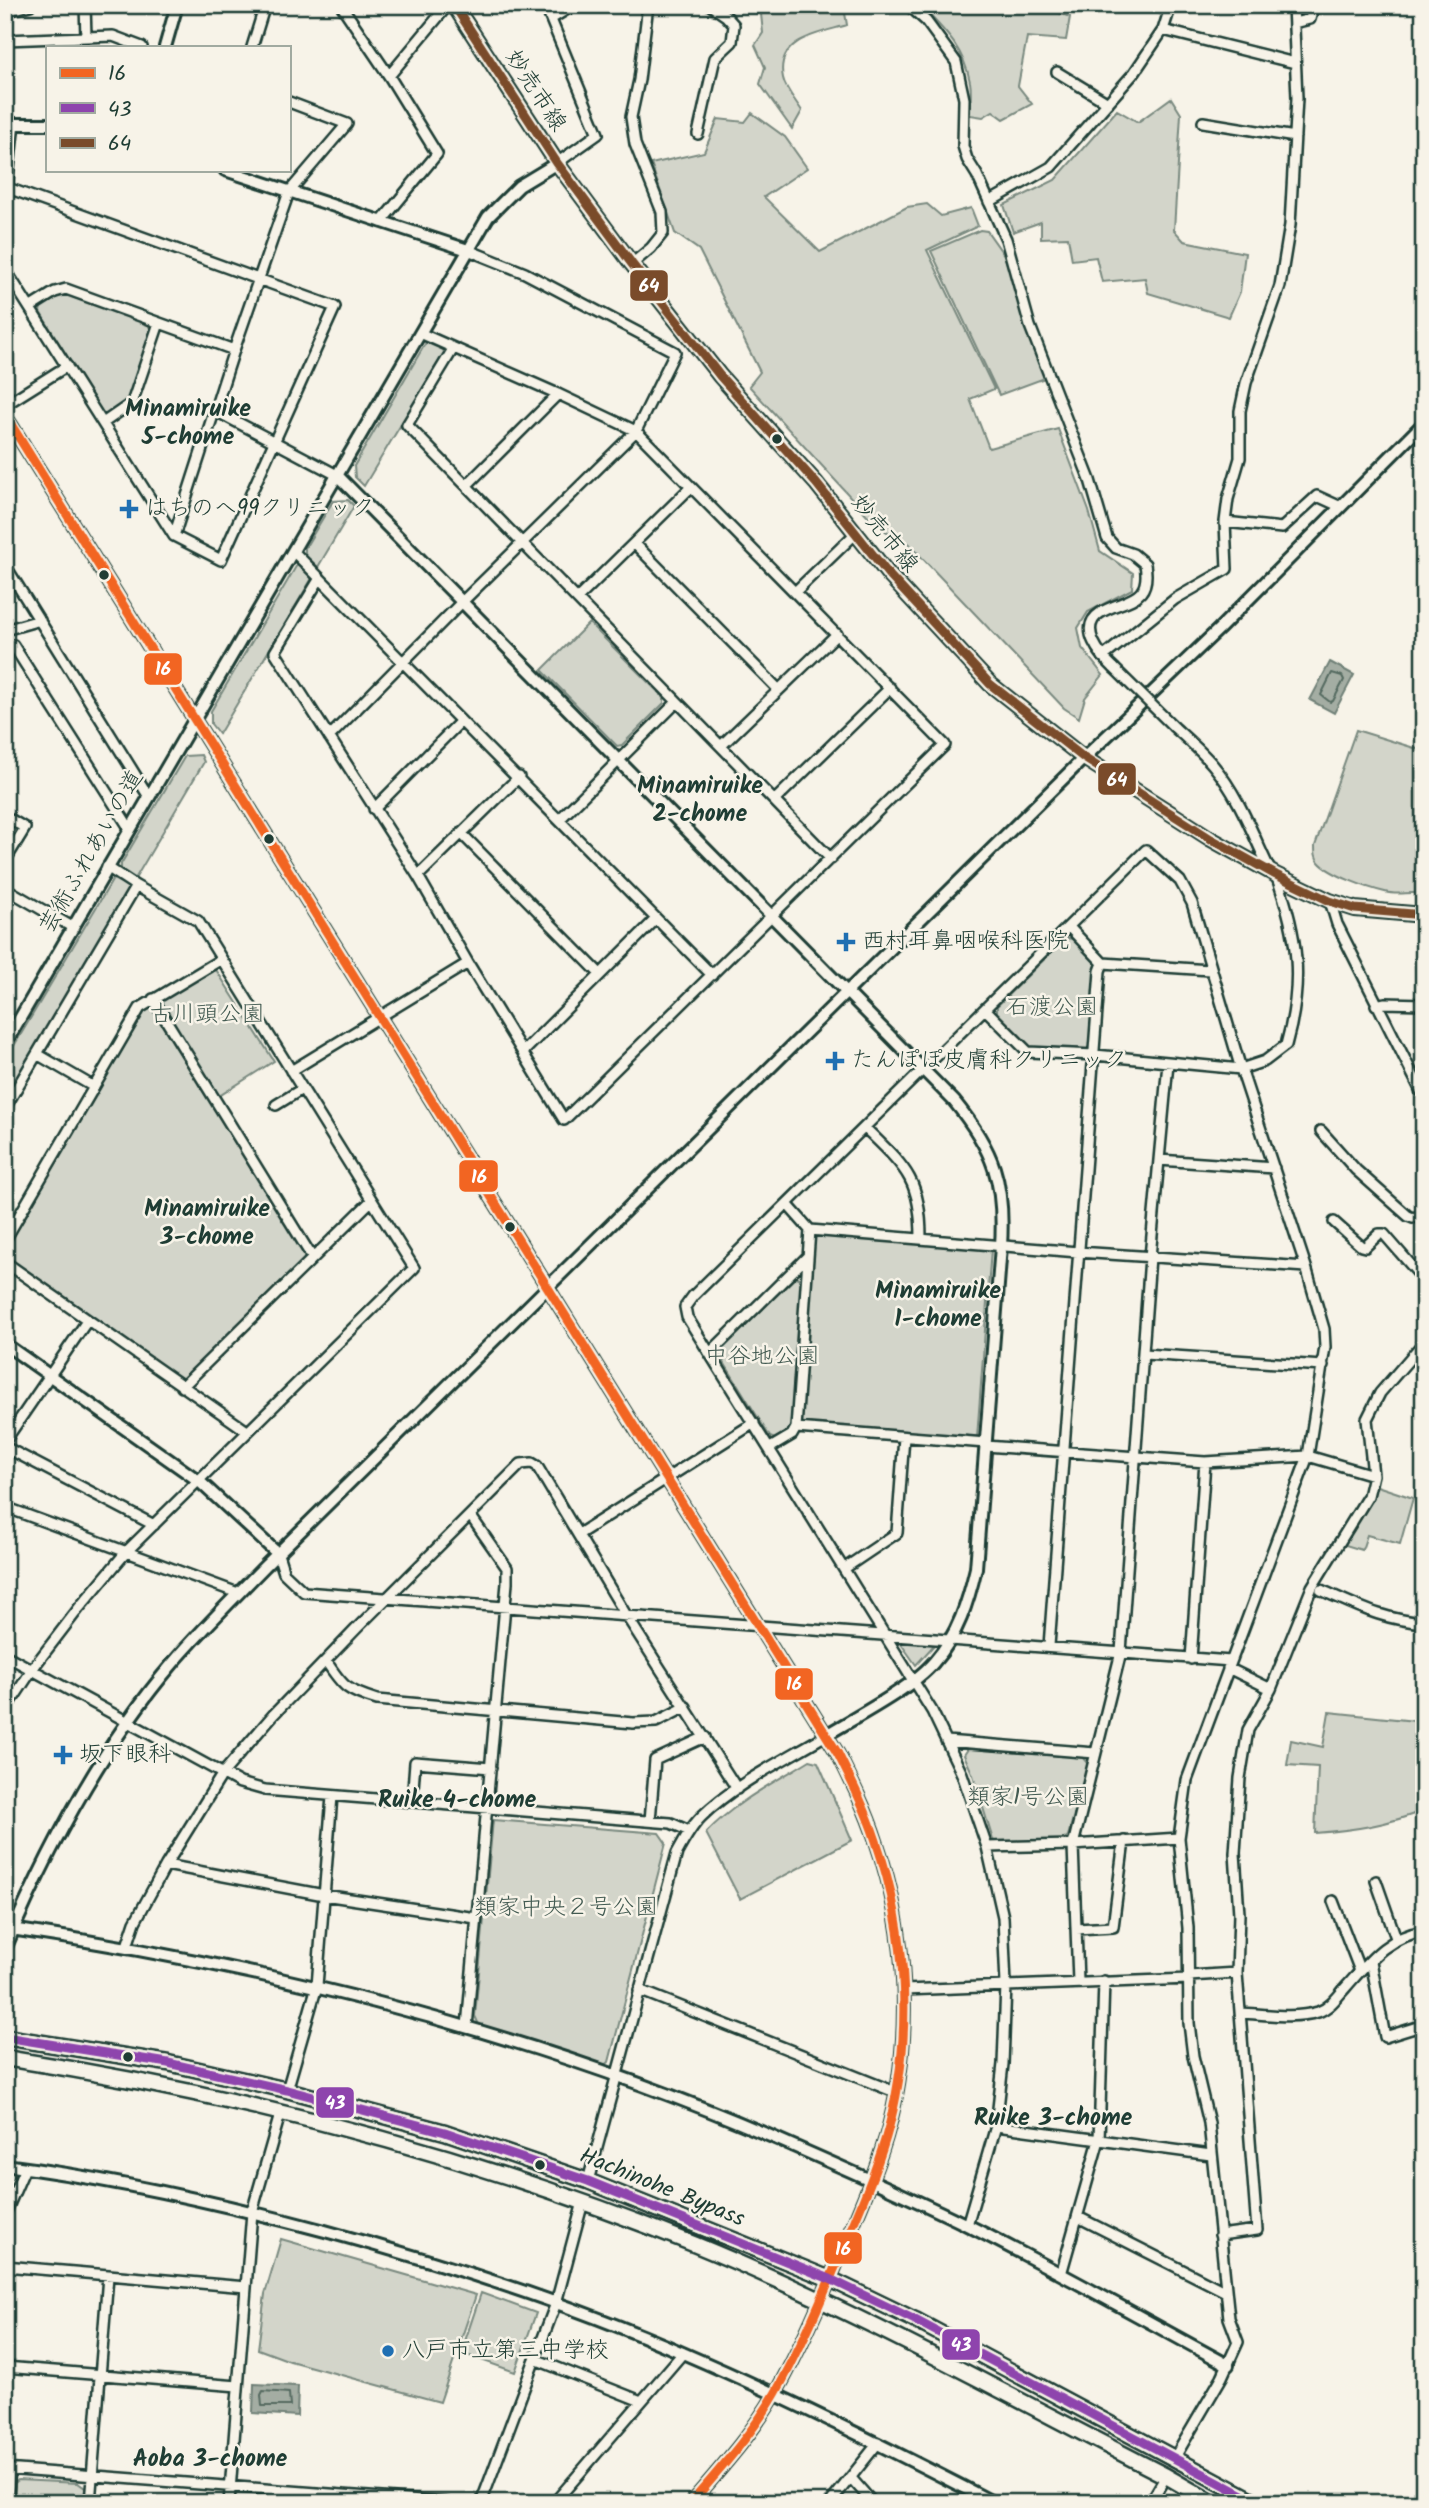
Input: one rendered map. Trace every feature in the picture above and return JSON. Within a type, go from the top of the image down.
[{"type":"highway","name":"Hachinohe Bypass","points":[[5,2037],[169,2063],[287,2090],[445,2132],[588,2181],[830,2279],[915,2320],[1258,2503]]},
{"type":"highway","name":"Hachinohe Bypass","points":[[5,2058],[140,2081],[281,2111],[470,2164],[583,2202],[696,2245],[820,2300],[1166,2476],[1213,2503]]},
{"type":"main road","name":"妙売市線","points":[[454,5],[557,163],[720,376],[816,483],[898,585],[990,684],[1084,758],[1211,839],[1273,873],[1330,901],[1355,909],[1424,915]]},
{"type":"street","points":[[5,12],[30,5]]},
{"type":"street","points":[[85,5],[86,37]]},
{"type":"street","points":[[165,46],[177,5]]},
{"type":"street","points":[[252,46],[265,5]]},
{"type":"street","points":[[341,5],[437,154],[381,222]]},
{"type":"street","points":[[388,76],[448,5]]},
{"type":"street","points":[[545,5],[598,134],[557,163]]},
{"type":"street","points":[[551,19],[574,5]]},
{"type":"street","points":[[632,264],[652,248],[663,233],[662,212],[635,144],[631,117],[639,80],[648,5]]},
{"type":"street","points":[[698,134],[715,58],[732,42],[734,25],[710,5]]},
{"type":"street","points":[[908,5],[926,21],[956,62],[964,99],[963,146],[967,159],[1006,239],[1030,327],[1090,480],[1107,538],[1116,548],[1133,554],[1145,564],[1147,577],[1142,592],[1131,601],[1101,613],[1094,619],[1091,629],[1093,642],[1103,657],[1212,765],[1228,787],[1273,873],[1294,932],[1298,970],[1286,1045],[1265,1061],[1241,1069],[1095,1055],[1028,1052],[985,1009]]},
{"type":"street","points":[[989,202],[1051,167],[1134,73],[1163,30],[1170,8],[1155,5]]},
{"type":"street","points":[[1103,657],[1175,599],[1227,569],[1225,522],[1228,499],[1240,458],[1240,411],[1284,265],[1290,225],[1296,137],[1293,5]]},
{"type":"street","points":[[1294,23],[1310,19],[1314,5]]},
{"type":"street","points":[[1163,30],[1295,63]]},
{"type":"street","points":[[5,40],[113,36],[139,46]]},
{"type":"street","points":[[1057,72],[1108,103]]},
{"type":"street","points":[[174,536],[289,192],[347,124],[290,102]]},
{"type":"street","points":[[1203,122],[1296,137]]},
{"type":"street","points":[[5,207],[10,123],[46,124]]},
{"type":"street","name":"芸術ふれあいの道","points":[[5,1044],[488,217],[519,186],[557,163]]},
{"type":"street","points":[[231,172],[468,250],[525,273],[675,352],[636,432],[329,737]]},
{"type":"street","points":[[5,269],[174,536],[221,560],[335,307],[8,188]]},
{"type":"street","points":[[31,307],[55,292],[66,289],[234,350]]},
{"type":"street","points":[[103,423],[132,403],[159,323]]},
{"type":"street","points":[[320,578],[275,652],[418,876],[564,1120],[945,745],[636,432],[420,333]]},
{"type":"street","points":[[453,349],[407,425],[831,859]]},
{"type":"street","points":[[5,405],[67,366]]},
{"type":"street","points":[[467,485],[558,394]]},
{"type":"street","points":[[214,410],[337,475],[954,1101],[983,1139],[996,1171],[1003,1217],[976,1568],[967,1605],[951,1639],[933,1663],[914,1679],[737,1789],[702,1816],[689,1830],[677,1853],[588,2181]]},
{"type":"street","points":[[5,415],[838,1754],[858,1794],[876,1841],[893,1900],[904,1990],[902,2042],[887,2134],[872,2181],[830,2279],[775,2395],[741,2446],[691,2503]]},
{"type":"street","points":[[5,1949],[9,1928],[53,1842],[128,1721],[172,1664],[238,1593],[1084,758],[1219,629],[1424,423]]},
{"type":"street","points":[[577,599],[691,487]]},
{"type":"street","points":[[1225,522],[1282,528],[1317,496],[1339,506]]},
{"type":"street","points":[[795,592],[855,534]]},
{"type":"street","points":[[635,544],[779,690]]},
{"type":"street","points":[[293,551],[712,975]]},
{"type":"street","points":[[5,565],[149,797]]},
{"type":"street","points":[[5,630],[40,620]]},
{"type":"street","points":[[722,745],[837,634]]},
{"type":"street","points":[[5,647],[13,645],[130,830]]},
{"type":"street","points":[[775,800],[890,688]]},
{"type":"street","points":[[560,819],[677,702]]},
{"type":"street","points":[[374,809],[461,721]]},
{"type":"street","points":[[418,876],[519,777]]},
{"type":"street","points":[[5,816],[25,828],[5,862]]},
{"type":"street","points":[[462,834],[600,974]]},
{"type":"street","points":[[967,2225],[996,2126],[1003,2064],[1006,1985],[1003,1917],[987,1847],[962,1774],[914,1679],[687,1317],[685,1307],[693,1296],[1146,850],[1180,881],[1192,903],[1210,970],[1324,1329],[1323,1366],[1308,1456],[1187,1780],[1179,1838],[1188,1927],[1189,2023],[1193,2056],[1209,2123],[1229,2318],[1238,2343],[1175,2457]]},
{"type":"street","points":[[5,1711],[79,1608],[127,1551],[414,1268],[198,921],[107,867]]},
{"type":"street","points":[[5,1108],[136,886]]},
{"type":"street","points":[[5,888],[72,927]]},
{"type":"street","points":[[1330,901],[1376,1005],[1423,1093]]},
{"type":"street","points":[[523,1052],[656,919]]},
{"type":"street","points":[[1069,927],[1102,963],[1210,970]]},
{"type":"street","points":[[5,1240],[140,1008],[220,960]]},
{"type":"street","points":[[291,1070],[468,962]]},
{"type":"street","points":[[1049,1646],[1102,963]]},
{"type":"street","points":[[153,999],[312,1257]]},
{"type":"street","points":[[1376,1005],[1424,1004]]},
{"type":"street","points":[[37,1054],[94,1087]]},
{"type":"street","points":[[1078,1982],[1073,1845],[1121,1652],[1150,1257],[1168,1063]]},
{"type":"street","points":[[276,1105],[302,1089]]},
{"type":"street","points":[[865,1128],[893,1155],[915,1188],[921,1209],[921,1238]]},
{"type":"street","points":[[1321,1131],[1356,1170],[1408,1216],[1413,1218],[1424,1214]]},
{"type":"street","points":[[1159,1160],[1273,1168]]},
{"type":"street","points":[[183,1387],[371,1201]]},
{"type":"street","points":[[787,1204],[810,1230],[1306,1267]]},
{"type":"street","points":[[1334,1222],[1361,1246],[1366,1247],[1379,1234],[1384,1234],[1424,1280]]},
{"type":"street","points":[[770,1448],[792,1435],[796,1428],[810,1230]]},
{"type":"street","points":[[710,1353],[807,1257]]},
{"type":"street","points":[[5,1262],[247,1431]]},
{"type":"street","points":[[5,1441],[87,1321]]},
{"type":"street","points":[[1220,2235],[1257,2230],[1237,1973],[1239,1914],[1235,1853],[1240,1778],[1248,1730],[1271,1689],[1312,1587],[1368,1496],[1373,1475],[1367,1419],[1380,1393],[1424,1342]]},
{"type":"street","points":[[5,1344],[199,1481],[278,1554],[284,1573],[304,1592],[1049,1646],[1191,1659],[1229,1664],[1271,1689]]},
{"type":"street","points":[[1144,1354],[1323,1366]]},
{"type":"street","points":[[579,1534],[754,1423]]},
{"type":"street","points":[[796,1428],[1205,1462],[1281,1455],[1308,1456],[1373,1475]]},
{"type":"street","points":[[845,1568],[897,1534],[904,1437]]},
{"type":"street","points":[[5,1447],[154,1525]]},
{"type":"street","points":[[1191,1659],[1205,1462]]},
{"type":"street","points":[[127,1947],[135,1922],[166,1865],[223,1773],[274,1714],[521,1464],[531,1463],[537,1466],[626,1615],[737,1789]]},
{"type":"street","points":[[5,1507],[238,1593]]},
{"type":"street","points":[[467,2027],[506,1608],[507,1568],[470,1515]]},
{"type":"street","points":[[1321,1590],[1380,1616],[1404,1622],[1424,1623]]},
{"type":"street","points":[[5,1655],[240,1783],[265,1790],[650,1821],[671,1823],[689,1830]]},
{"type":"street","points":[[326,1661],[352,1693],[377,1700],[633,1723],[656,1721],[686,1707]]},
{"type":"street","points":[[650,1821],[655,1760],[705,1737]]},
{"type":"street","points":[[946,1741],[1095,1753]]},
{"type":"street","points":[[412,1802],[415,1762],[491,1768]]},
{"type":"street","points":[[287,2090],[317,1986],[332,1796]]},
{"type":"street","points":[[987,1847],[1179,1838]]},
{"type":"street","points":[[1076,1929],[1113,1927],[1124,1842]]},
{"type":"street","points":[[166,1865],[324,1895],[476,1918]]},
{"type":"street","points":[[1376,1881],[1396,1938]]},
{"type":"street","points":[[1333,1900],[1360,1972]]},
{"type":"street","points":[[9,1928],[127,1947],[317,1986],[467,2027],[615,2076],[780,2140],[967,2225],[1228,2365]]},
{"type":"street","points":[[1241,2013],[1318,2012],[1335,1999],[1396,1938],[1424,1931]]},
{"type":"street","points":[[1371,1961],[1385,2037],[1424,2025]]},
{"type":"street","points":[[904,1990],[1237,1973]]},
{"type":"street","points":[[1061,2274],[1099,2140],[1104,1981]]},
{"type":"street","points":[[639,1990],[895,2092]]},
{"type":"street","points":[[229,2503],[252,2212],[281,2111]]},
{"type":"street","points":[[996,2126],[1211,2155]]},
{"type":"street","points":[[5,2165],[140,2187],[252,2212],[397,2250],[556,2303],[682,2353],[775,2395],[878,2443],[993,2503]]},
{"type":"street","points":[[5,2214],[26,2168]]},
{"type":"street","points":[[481,2503],[556,2303],[583,2202]]},
{"type":"street","points":[[1078,2217],[1226,2292]]},
{"type":"street","points":[[5,2266],[246,2287]]},
{"type":"street","points":[[90,2503],[108,2276]]},
{"type":"street","points":[[554,2503],[682,2353]]},
{"type":"street","points":[[535,2359],[641,2401]]},
{"type":"street","points":[[5,2367],[238,2386]]},
{"type":"street","points":[[830,2503],[878,2443]]},
{"type":"street","points":[[7,2503],[8,2469],[447,2503]]},
{"type":"street","points":[[1150,2503],[1166,2476]]},
{"type":"street","points":[[851,2478],[873,2503]]},
{"type":"green space","points":[[779,5],[829,5],[836,11],[845,13],[847,25],[802,40],[786,54],[782,65],[784,82],[802,111],[792,129],[760,84],[765,67],[755,45],[763,33],[761,14]]},
{"type":"green space","points":[[920,5],[1037,5],[1070,17],[1066,40],[1027,37],[1018,86],[1032,104],[1004,119],[993,111],[983,117],[970,115],[971,86],[963,59],[937,22]]},
{"type":"green space","points":[[1171,98],[1181,114],[1174,230],[1184,241],[1245,253],[1240,292],[1229,317],[1148,293],[1145,278],[1102,282],[1096,257],[1072,260],[1068,237],[1041,238],[1041,222],[1013,232],[1004,205],[1055,180],[1117,110],[1138,122]]},
{"type":"green space","points":[[752,113],[785,137],[807,168],[764,197],[820,252],[907,207],[927,204],[941,216],[971,208],[978,226],[927,250],[994,389],[970,399],[989,448],[1058,429],[1089,511],[1100,551],[1133,573],[1132,589],[1088,612],[1078,628],[1082,648],[1103,675],[1085,698],[1079,718],[1064,708],[909,544],[878,527],[749,386],[760,372],[699,250],[675,233],[651,164],[704,152],[718,119],[745,122]]},
{"type":"green space","points":[[980,230],[987,231],[1004,255],[1045,378],[999,395],[931,251]]},
{"type":"green space","points":[[67,295],[148,324],[151,330],[125,404],[108,415],[103,414],[40,312],[41,307],[59,296]]},
{"type":"green space","points":[[430,342],[443,347],[444,353],[364,486],[355,477],[354,466],[425,344]]},
{"type":"green space","points":[[348,500],[354,506],[318,567],[305,555],[305,548],[333,501]]},
{"type":"green space","points":[[298,563],[311,576],[311,580],[219,734],[211,724],[211,711]]},
{"type":"green space","points":[[589,623],[664,698],[664,703],[622,745],[617,746],[542,670]]},
{"type":"green space","points":[[1356,730],[1424,751],[1424,894],[1390,893],[1369,887],[1332,872],[1317,858],[1315,846]]},
{"type":"green space","points":[[201,755],[204,762],[135,879],[121,871],[121,864],[185,756]]},
{"type":"green space","points":[[113,879],[128,886],[128,892],[5,1101],[5,1061]]},
{"type":"green space","name":"石渡公園","points":[[1066,938],[1072,939],[1096,963],[1091,1044],[1087,1049],[1031,1047],[997,1013],[997,1006]]},
{"type":"green space","name":"古川頭公園","points":[[215,968],[274,1061],[219,1096],[161,1005],[162,999]]},
{"type":"green space","points":[[146,1009],[152,1009],[304,1254],[304,1260],[184,1379],[179,1379],[5,1258],[5,1251]]},
{"type":"green space","points":[[814,1235],[991,1249],[977,1438],[800,1424]]},
{"type":"green space","name":"中谷地公園","points":[[796,1277],[802,1279],[791,1426],[789,1431],[775,1439],[770,1437],[720,1356],[721,1349]]},
{"type":"green space","points":[[1374,1485],[1413,1498],[1400,1544],[1367,1535],[1362,1550],[1342,1544]]},
{"type":"green space","points":[[899,1641],[935,1644],[916,1665]]},
{"type":"green space","points":[[1329,1712],[1424,1722],[1424,1810],[1371,1826],[1315,1833],[1318,1767],[1287,1765],[1291,1740],[1323,1747]]},
{"type":"green space","name":"類家1号公園","points":[[968,1749],[1082,1757],[1088,1764],[1068,1836],[1063,1840],[998,1843],[993,1840],[964,1755]]},
{"type":"green space","points":[[810,1760],[818,1762],[852,1840],[740,1899],[706,1833],[742,1802]]},
{"type":"green space","name":"類家中央２号公園","points":[[493,1820],[659,1833],[666,1843],[609,2062],[603,2067],[479,2025],[475,2016]]},
{"type":"green space","points":[[281,2239],[476,2295],[440,2402],[290,2361],[258,2349],[265,2294]]},
{"type":"green space","points":[[481,2293],[536,2313],[515,2372],[461,2353]]},
{"type":"green space","points":[[18,2480],[78,2483],[85,2488],[84,2503],[14,2503],[15,2483]]},
{"type":"water","points":[[1330,662],[1354,675],[1334,713],[1310,700]]},
{"type":"water","points":[[254,2384],[298,2386],[297,2416],[253,2413]]},
{"type":"transit line","name":"64","points":[[454,5],[557,163],[720,376],[816,483],[889,575],[990,684],[1084,758],[1211,839],[1276,875],[1330,901],[1355,909],[1424,915]]},
{"type":"transit line","name":"16","points":[[5,415],[838,1754],[876,1841],[895,1913],[904,1988],[901,2064],[886,2137],[851,2230],[784,2378],[746,2437],[691,2503]]},
{"type":"transit line","name":"43","points":[[5,2037],[168,2063],[287,2090],[445,2132],[588,2181],[830,2279],[915,2320],[1258,2503]]},
{"type":"place","name":"はちのへ99クリニック","points":[[129,509]]},
{"type":"place","name":"西村耳鼻咽喉科医院","points":[[846,942]]},
{"type":"place","name":"たんぽぽ皮膚科クリニック","points":[[835,1061]]},
{"type":"place","name":"坂下眼科","points":[[63,1755]]},
{"type":"place","name":"八戸市立第三中学校","points":[[388,2351]]},
{"type":"district","name":"Minamiruike 5-chome","points":[[188,423]]},
{"type":"district","name":"Minamiruike 2-chome","points":[[700,800]]},
{"type":"district","name":"Minamiruike 3-chome","points":[[207,1223]]},
{"type":"district","name":"Minamiruike 1-chome","points":[[938,1305]]},
{"type":"district","name":"Ruike 4-chome","points":[[457,1800]]},
{"type":"district","name":"Ruike 3-chome","points":[[1053,2118]]},
{"type":"district","name":"Aoba 3-chome","points":[[210,2459]]}]
